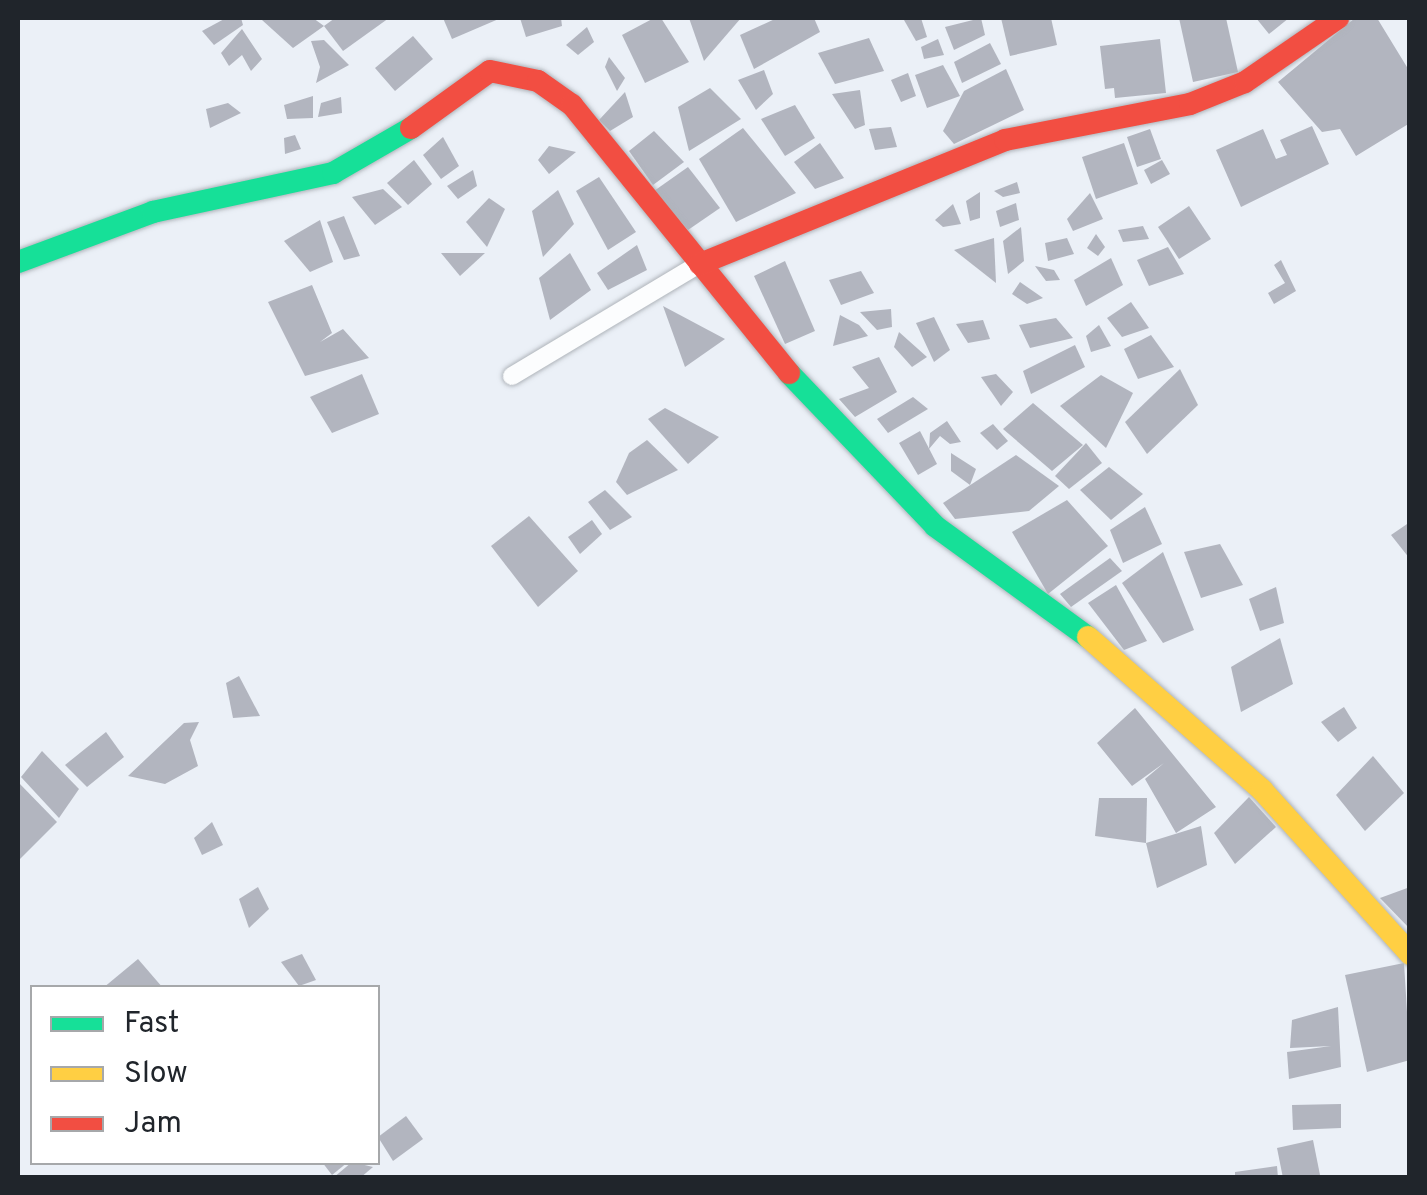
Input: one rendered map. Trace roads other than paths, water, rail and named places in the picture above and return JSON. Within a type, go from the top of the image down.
[{"type":"street","points":[[700,264],[1005,140],[1138,120],[1190,104],[1245,82],[1338,18]]},
{"type":"street","points":[[18,262],[153,212],[334,173],[392,141],[470,81],[508,71],[538,81],[572,105],[700,264],[870,464],[935,526],[1073,624],[1262,790],[1410,954]]},
{"type":"lane","points":[[512,376],[700,264]]}]
